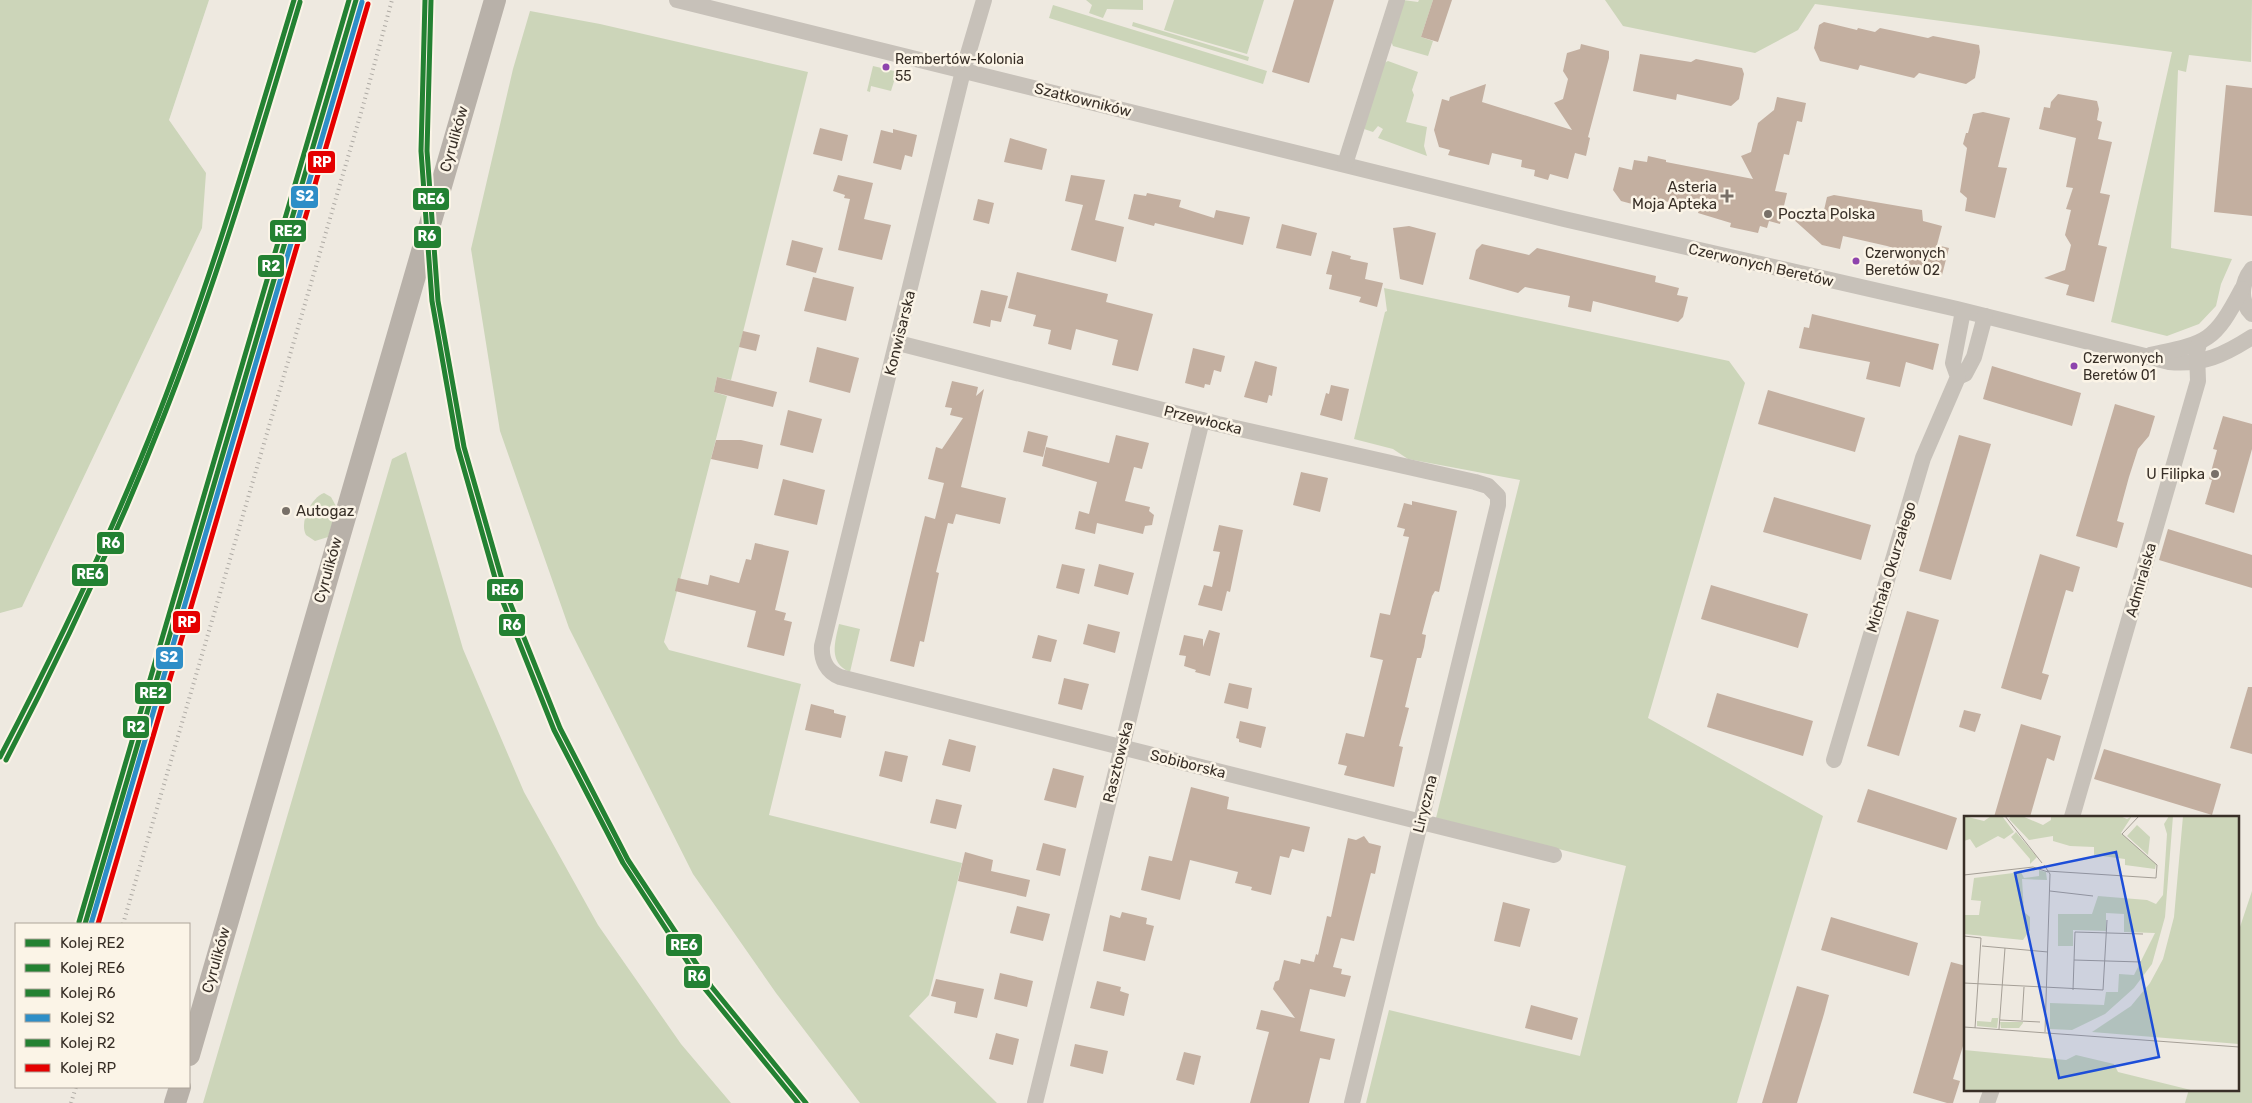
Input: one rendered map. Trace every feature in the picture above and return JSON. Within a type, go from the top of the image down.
[{"type":"main road","name":"Cyrulików","points":[[190,1052],[495,0]]},
{"type":"main road","points":[[175,1103],[180,1088]]},
{"type":"street","name":"Szatkowników","points":[[676,0],[1373,172]]},
{"type":"street","name":"Konwisarska","points":[[825,666],[821,656],[822,646],[898,343],[963,70],[984,0]]},
{"type":"street","points":[[1345,164],[1397,0]]},
{"type":"street","name":"Czerwonych Beretów","points":[[1373,172],[1985,316],[2148,355],[2169,362],[2197,362],[2220,356],[2252,337]]},
{"type":"street","name":"Czerwonych Beretów","points":[[2148,355],[2199,342],[2220,328],[2242,289],[2245,279],[2252,270]]},
{"type":"street","points":[[2242,289],[2243,300],[2252,314]]},
{"type":"street","points":[[1958,377],[1953,363],[1964,311]]},
{"type":"street","name":"Michała Okurzałego","points":[[1834,760],[1923,458],[1958,377],[1965,374],[1974,358],[1985,316]]},
{"type":"street","name":"Admiralska","points":[[2072,816],[2198,381],[2199,342]]},
{"type":"street","name":"Przewłocka","points":[[898,343],[1202,420],[1488,486],[1498,496],[1498,505]]},
{"type":"street","name":"Rasztowska","points":[[1034,1103],[1202,420]]},
{"type":"street","name":"Liryczna","points":[[1352,1103],[1498,505]]},
{"type":"street","name":"Sobiborska","points":[[825,666],[840,677],[1554,855]]},
{"type":"street","points":[[1988,1103],[1992,1090]]},
{"type":"green space","points":[[0,0],[209,0],[169,120],[206,173],[202,228],[22,607],[0,613]]},
{"type":"green space","points":[[1086,0],[1143,0],[1143,10],[1107,9],[1103,18],[1089,13],[1092,5]]},
{"type":"green space","points":[[1174,0],[1264,0],[1247,54],[1164,30]]},
{"type":"green space","points":[[1403,0],[1418,2],[1419,0],[1433,0],[1421,37],[1433,41],[1428,56],[1393,46],[1391,41]]},
{"type":"green space","points":[[1605,0],[2252,0],[2251,62],[2189,55],[2186,72],[2178,70],[2171,248],[2232,259],[2221,284],[2216,306],[2199,324],[2167,336],[2111,322],[2172,52],[1815,4],[1798,30],[1755,53],[1623,26]]},
{"type":"green space","points":[[1053,5],[1267,71],[1263,84],[1049,18]]},
{"type":"green space","points":[[530,11],[600,24],[808,72],[731,380],[717,377],[714,392],[727,396],[664,642],[669,650],[801,684],[769,815],[962,863],[929,995],[909,1016],[997,1103],[860,1103],[776,993],[693,874],[569,628],[500,431],[471,249],[513,69]]},
{"type":"green space","points":[[1133,22],[1249,57],[1248,61],[1132,26]]},
{"type":"green space","points":[[1388,61],[1418,72],[1412,90],[1414,95],[1406,122],[1427,127],[1424,146],[1427,156],[1378,138],[1383,129],[1378,126],[1373,132],[1364,129],[1384,63]]},
{"type":"green space","points":[[873,66],[911,75],[910,78],[896,75],[891,91],[871,86],[870,92],[867,91]]},
{"type":"green space","points":[[1384,288],[1729,361],[1745,383],[1648,718],[1823,816],[1737,1103],[1366,1103],[1389,1010],[1580,1056],[1626,866],[1436,818],[1520,480],[1408,459],[1393,449],[1354,439],[1385,312],[1387,311]]},
{"type":"green space","points":[[406,452],[463,649],[524,792],[598,925],[681,1044],[731,1103],[203,1103],[392,459]]},
{"type":"green space","points":[[324,493],[331,497],[337,508],[328,537],[315,541],[306,535],[304,530],[305,517],[311,505]]},
{"type":"green space","points":[[839,624],[860,629],[850,672],[838,663],[836,658],[835,645]]},
{"type":"green space","points":[[2252,891],[2252,1103],[2185,1103],[2189,1090],[2240,1090],[2240,927]]},
{"type":"building","points":[[1294,0],[1334,0],[1309,83],[1272,72]]},
{"type":"building","points":[[1433,0],[1452,0],[1438,42],[1421,37]]},
{"type":"building","points":[[1824,22],[1857,30],[1858,28],[1875,32],[1880,28],[1928,38],[1933,36],[1979,45],[1980,52],[1975,78],[1966,84],[1919,73],[1914,78],[1860,65],[1858,70],[1820,61],[1814,48],[1819,25]]},
{"type":"building","points":[[1581,44],[1609,51],[1609,58],[1588,137],[1590,138],[1586,156],[1575,153],[1568,179],[1550,174],[1548,180],[1534,176],[1535,170],[1521,167],[1522,160],[1492,153],[1489,165],[1448,155],[1450,150],[1439,147],[1434,130],[1442,99],[1449,101],[1450,97],[1486,84],[1482,102],[1572,130],[1554,103],[1563,99],[1568,79],[1563,71],[1567,53],[1580,49]]},
{"type":"building","points":[[1640,54],[1691,62],[1696,59],[1742,68],[1744,74],[1739,99],[1731,106],[1677,94],[1676,100],[1633,91]]},
{"type":"building","points":[[2226,85],[2252,88],[2252,216],[2214,212]]},
{"type":"building","points":[[2058,94],[2097,101],[2099,109],[2097,120],[2102,122],[2098,139],[2112,142],[2100,193],[2110,195],[2098,245],[2107,247],[2094,302],[2066,295],[2069,285],[2044,278],[2065,270],[2071,245],[2065,235],[2071,210],[2066,209],[2073,188],[2066,187],[2076,138],[2039,129],[2044,107],[2050,108],[2051,102]]},
{"type":"building","points":[[1777,97],[1806,103],[1802,122],[1797,121],[1789,155],[1784,154],[1775,191],[1787,193],[1780,224],[1769,221],[1767,228],[1760,226],[1758,233],[1730,227],[1731,223],[1698,213],[1699,209],[1660,200],[1660,203],[1649,201],[1647,208],[1621,201],[1613,190],[1619,167],[1632,170],[1634,160],[1647,162],[1648,156],[1666,160],[1666,162],[1753,179],[1741,156],[1751,152],[1758,123],[1774,110]]},
{"type":"building","points":[[1983,112],[2010,118],[1998,167],[2007,168],[1995,218],[1965,211],[1967,198],[1960,192],[1967,148],[1963,144],[1966,133],[1968,133],[1973,114]]},
{"type":"building","points":[[820,128],[848,135],[842,161],[813,154]]},
{"type":"building","points":[[893,129],[917,135],[912,157],[905,155],[901,170],[873,163],[881,130],[893,133]]},
{"type":"building","points":[[1010,138],[1047,149],[1042,170],[1004,162]]},
{"type":"building","points":[[838,175],[873,183],[864,219],[891,225],[882,260],[838,250],[850,199],[844,198],[845,195],[833,191]]},
{"type":"building","points":[[1071,175],[1105,180],[1095,220],[1124,227],[1116,262],[1071,250],[1083,205],[1065,201]]},
{"type":"building","points":[[1147,193],[1181,200],[1179,207],[1214,218],[1216,210],[1250,217],[1243,245],[1155,223],[1154,226],[1128,219],[1134,194],[1146,196]]},
{"type":"building","points":[[1834,195],[1922,210],[1923,221],[1942,226],[1937,245],[1949,248],[1942,275],[1908,266],[1909,261],[1904,260],[1906,252],[1887,246],[1843,236],[1840,249],[1822,245],[1783,210],[1822,219],[1827,197]]},
{"type":"building","points":[[978,199],[994,203],[989,224],[973,220]]},
{"type":"building","points":[[1282,224],[1317,233],[1311,256],[1276,248]]},
{"type":"building","points":[[1409,226],[1436,233],[1423,285],[1400,279],[1393,228]]},
{"type":"building","points":[[792,240],[823,248],[816,273],[786,265]]},
{"type":"building","points":[[1482,244],[1529,255],[1537,248],[1656,276],[1655,282],[1679,288],[1677,295],[1688,297],[1683,317],[1678,322],[1593,301],[1591,312],[1568,307],[1570,296],[1525,287],[1518,293],[1469,279],[1476,250]]},
{"type":"building","points":[[1332,251],[1351,256],[1350,259],[1368,263],[1365,279],[1383,283],[1377,307],[1359,302],[1361,297],[1329,289],[1332,275],[1326,274]]},
{"type":"building","points":[[1017,272],[1108,294],[1106,302],[1153,314],[1138,371],[1112,365],[1118,340],[1076,329],[1071,350],[1048,344],[1051,330],[1033,326],[1036,315],[1008,308]]},
{"type":"building","points":[[813,277],[854,287],[846,321],[804,311]]},
{"type":"building","points":[[981,290],[1008,296],[1001,322],[991,320],[990,327],[973,323]]},
{"type":"building","points":[[1812,314],[1939,344],[1933,370],[1906,362],[1900,387],[1866,379],[1870,362],[1799,348],[1804,327],[1809,328]]},
{"type":"building","points":[[743,331],[760,335],[756,351],[739,347]]},
{"type":"building","points":[[817,347],[859,358],[850,393],[809,382]]},
{"type":"building","points":[[1193,348],[1225,356],[1221,372],[1214,370],[1210,385],[1205,384],[1204,388],[1185,383]]},
{"type":"building","points":[[1255,361],[1277,367],[1272,396],[1269,395],[1267,403],[1244,397]]},
{"type":"building","points":[[1992,366],[2081,393],[2072,426],[1983,399]]},
{"type":"building","points":[[717,377],[777,392],[773,407],[714,392]]},
{"type":"building","points":[[952,381],[978,387],[976,396],[984,389],[961,487],[1006,498],[1000,524],[956,514],[953,524],[948,523],[936,572],[939,573],[924,642],[920,641],[914,667],[890,661],[925,516],[935,519],[944,483],[928,479],[936,447],[942,449],[963,418],[950,415],[952,408],[945,407]]},
{"type":"building","points":[[1331,385],[1349,389],[1342,421],[1320,415],[1326,393],[1329,394]]},
{"type":"building","points":[[1768,390],[1865,418],[1855,452],[1758,424]]},
{"type":"building","points":[[2115,404],[2155,416],[2149,436],[2138,449],[2129,477],[2117,521],[2124,523],[2117,548],[2076,536]]},
{"type":"building","points":[[788,410],[822,419],[813,453],[780,445]]},
{"type":"building","points":[[2223,416],[2252,424],[2252,449],[2234,513],[2205,504],[2212,480],[2209,479],[2217,450],[2213,449]]},
{"type":"building","points":[[1028,431],[1048,436],[1043,457],[1023,452]]},
{"type":"building","points":[[1116,435],[1149,443],[1142,469],[1134,467],[1125,501],[1150,507],[1149,511],[1154,515],[1152,525],[1145,526],[1143,534],[1097,523],[1095,534],[1075,529],[1079,511],[1089,514],[1097,482],[1042,466],[1046,447],[1109,463]]},
{"type":"building","points":[[1959,435],[1991,444],[1951,580],[1919,571]]},
{"type":"building","points":[[716,440],[741,440],[763,445],[758,469],[711,459]]},
{"type":"building","points":[[1301,472],[1328,478],[1320,512],[1293,505]]},
{"type":"building","points":[[783,479],[825,490],[817,525],[774,515]]},
{"type":"building","points":[[1774,497],[1871,525],[1861,560],[1763,532]]},
{"type":"building","points":[[1412,501],[1457,511],[1439,592],[1435,591],[1432,596],[1422,634],[1426,635],[1424,647],[1421,658],[1417,658],[1405,707],[1409,708],[1399,746],[1403,747],[1394,787],[1344,775],[1347,766],[1338,764],[1346,733],[1364,737],[1383,660],[1370,657],[1380,613],[1390,615],[1409,537],[1403,536],[1405,529],[1397,527],[1404,503],[1412,505]]},
{"type":"building","points":[[1219,525],[1243,530],[1230,592],[1227,591],[1222,611],[1198,605],[1204,585],[1212,587],[1220,552],[1213,551]]},
{"type":"building","points":[[2168,529],[2252,555],[2252,588],[2159,560]]},
{"type":"building","points":[[755,543],[789,551],[775,610],[786,613],[784,620],[792,622],[784,656],[747,647],[756,611],[675,591],[678,578],[708,585],[710,575],[739,583],[746,559],[751,560]]},
{"type":"building","points":[[2040,554],[2080,567],[2073,592],[2066,590],[2042,673],[2049,675],[2041,700],[2001,688]]},
{"type":"building","points":[[1062,564],[1085,569],[1079,594],[1056,588]]},
{"type":"building","points":[[1099,564],[1134,573],[1128,595],[1094,586]]},
{"type":"building","points":[[1711,585],[1808,614],[1798,648],[1701,619]]},
{"type":"building","points":[[1907,611],[1939,620],[1899,756],[1867,746]]},
{"type":"building","points":[[1088,624],[1120,632],[1115,653],[1083,644]]},
{"type":"building","points":[[1209,630],[1220,633],[1210,676],[1195,672],[1196,670],[1184,666],[1186,656],[1179,655],[1184,635],[1203,639],[1203,647]]},
{"type":"building","points":[[1038,635],[1057,640],[1051,662],[1032,658]]},
{"type":"building","points":[[1064,678],[1089,684],[1082,710],[1058,704]]},
{"type":"building","points":[[1229,683],[1252,688],[1248,709],[1224,703]]},
{"type":"building","points":[[2248,687],[2252,687],[2252,754],[2230,748]]},
{"type":"building","points":[[1717,693],[1813,721],[1803,756],[1707,727]]},
{"type":"building","points":[[811,704],[834,710],[834,713],[846,716],[841,738],[805,730]]},
{"type":"building","points":[[1964,710],[1981,714],[1975,732],[1959,727]]},
{"type":"building","points":[[1240,721],[1266,727],[1261,748],[1239,742],[1239,739],[1236,738]]},
{"type":"building","points":[[2021,724],[2061,736],[2054,761],[2047,758],[2030,816],[1994,816]]},
{"type":"building","points":[[949,739],[976,746],[970,772],[942,765]]},
{"type":"building","points":[[2104,749],[2221,784],[2212,815],[2094,779]]},
{"type":"building","points":[[885,751],[908,756],[902,782],[879,776]]},
{"type":"building","points":[[1053,768],[1084,776],[1076,808],[1044,800]]},
{"type":"building","points":[[1191,787],[1229,797],[1227,809],[1310,827],[1304,852],[1292,849],[1289,858],[1280,856],[1271,895],[1251,890],[1252,887],[1235,883],[1238,872],[1190,860],[1180,900],[1141,890],[1149,856],[1172,861]]},
{"type":"building","points":[[1868,789],[1957,818],[1947,850],[1857,822]]},
{"type":"building","points":[[936,799],[962,805],[956,829],[930,823]]},
{"type":"building","points":[[1364,836],[1369,843],[1381,846],[1375,874],[1371,873],[1354,941],[1341,938],[1333,967],[1342,969],[1341,974],[1351,976],[1345,997],[1310,989],[1300,1031],[1335,1039],[1330,1060],[1320,1058],[1309,1103],[1250,1103],[1269,1032],[1256,1029],[1261,1010],[1295,1018],[1273,989],[1275,982],[1279,980],[1284,960],[1300,964],[1301,959],[1314,962],[1316,954],[1318,955],[1327,916],[1331,917],[1348,838],[1356,840]]},
{"type":"building","points":[[1043,843],[1066,849],[1060,876],[1036,870]]},
{"type":"building","points":[[965,852],[993,860],[991,871],[1030,880],[1026,897],[958,881]]},
{"type":"building","points":[[1503,902],[1530,909],[1520,947],[1494,941]]},
{"type":"building","points":[[1017,906],[1050,914],[1043,941],[1010,933]]},
{"type":"building","points":[[1122,912],[1147,918],[1146,924],[1154,926],[1145,961],[1103,951],[1110,915],[1120,918]]},
{"type":"building","points":[[1831,917],[1918,943],[1909,976],[1821,950]]},
{"type":"building","points":[[1951,962],[1964,965],[1964,1043],[1953,1079],[1960,1081],[1953,1103],[1913,1093]]},
{"type":"building","points":[[1000,973],[1033,981],[1027,1007],[994,999]]},
{"type":"building","points":[[936,979],[984,989],[977,1018],[954,1013],[956,1002],[931,996]]},
{"type":"building","points":[[1097,981],[1121,987],[1120,991],[1129,994],[1124,1016],[1090,1008]]},
{"type":"building","points":[[1797,986],[1829,995],[1824,1014],[1797,1103],[1762,1103]]},
{"type":"building","points":[[1531,1005],[1578,1018],[1572,1040],[1525,1028]]},
{"type":"building","points":[[996,1033],[1019,1039],[1013,1065],[989,1059]]},
{"type":"building","points":[[1075,1044],[1108,1051],[1103,1074],[1070,1066]]},
{"type":"building","points":[[1184,1052],[1201,1056],[1194,1085],[1176,1080]]},
{"type":"railway","points":[[123,923],[363,106],[392,0]]},
{"type":"railway","points":[[71,1103],[76,1088]]},
{"type":"rail line","name":"RE6","points":[[0,757],[84,589],[158,416],[213,262],[294,0]]},
{"type":"rail line","name":"R2","points":[[79,922],[349,0]]},
{"type":"rail line","name":"RE2","points":[[85,923],[356,0]]},
{"type":"rail line","name":"R6","points":[[425,0],[421,151],[432,301],[458,448],[499,592],[554,730],[623,863],[705,989],[798,1103]]},
{"type":"rail line","name":"RE6","points":[[431,0],[427,151],[438,301],[464,447],[505,590],[560,728],[628,860],[711,986],[806,1103]]},
{"type":"rail line","name":"R6","points":[[6,760],[49,676],[89,591],[127,505],[183,367],[219,264],[300,2]]},
{"type":"rail line","name":"S2","points":[[91,923],[362,2]]},
{"type":"rail line","name":"RP","points":[[98,923],[368,4]]},
{"type":"place","name":"Rembertów-Kolonia 55","points":[[886,67]]},
{"type":"place","name":"Asteria Moja Apteka","points":[[1727,196]]},
{"type":"place","name":"Poczta Polska","points":[[1768,214]]},
{"type":"place","name":"Czerwonych Beretów 02","points":[[1856,261]]},
{"type":"place","name":"Czerwonych Beretów 01","points":[[2074,366]]},
{"type":"place","name":"U Filipka","points":[[2215,474]]},
{"type":"place","name":"Autogaz","points":[[286,511]]}]
